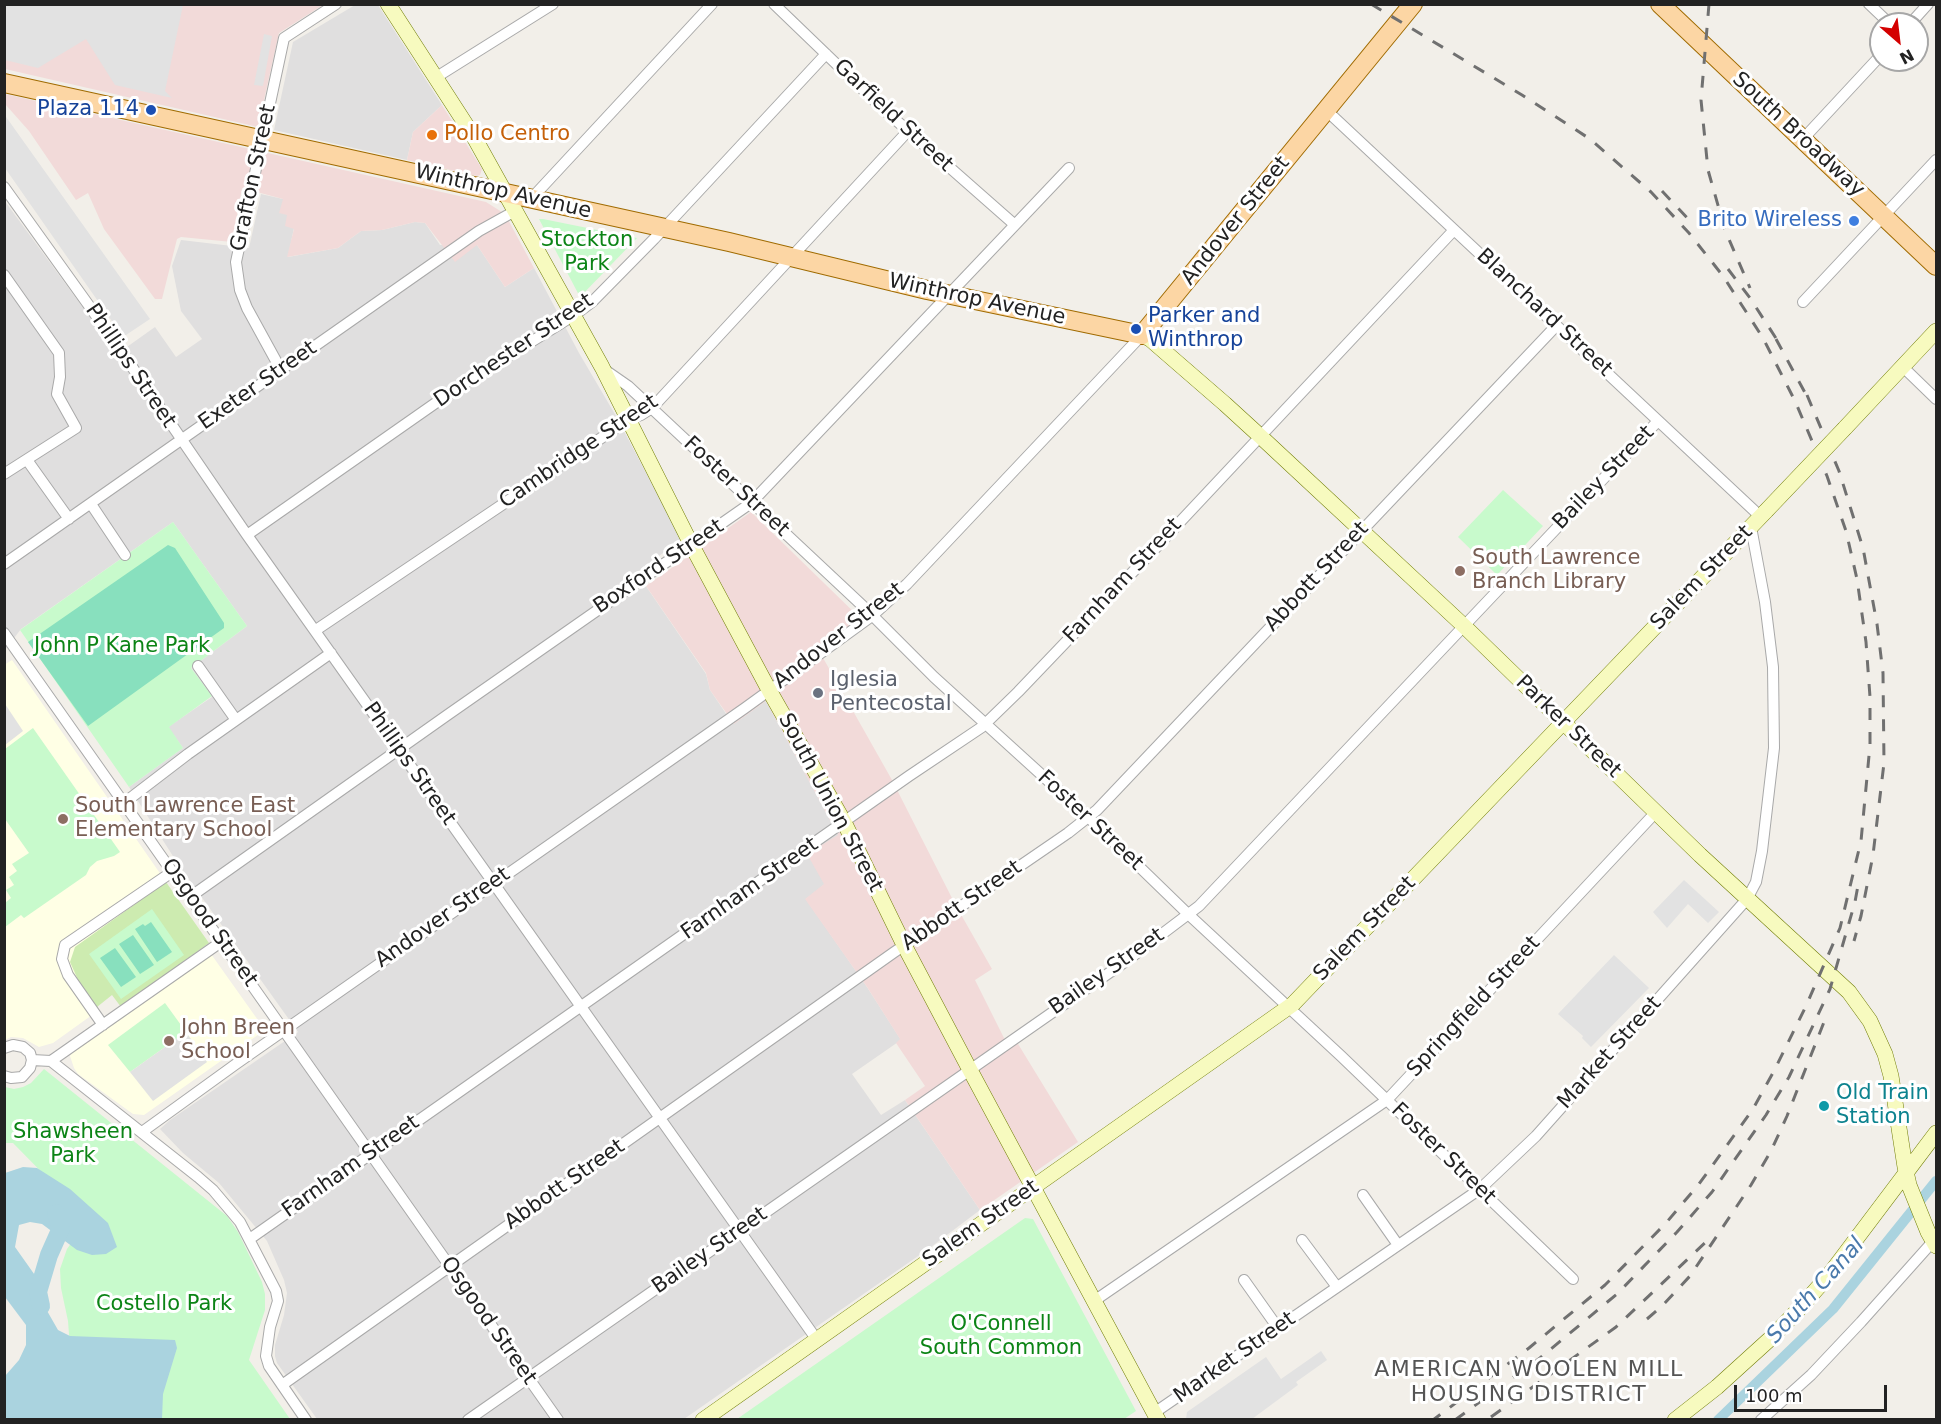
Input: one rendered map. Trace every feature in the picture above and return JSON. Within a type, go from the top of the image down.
[{"type":"main road","name":"South Union Street","points":[[388,4],[474,137],[602,368],[691,544],[769,690],[844,822],[904,945],[1156,1416]]},
{"type":"main road","name":"Andover Street","points":[[1142,335],[1413,4]]},
{"type":"main road","name":"South Broadway","points":[[1660,4],[1936,266]]},
{"type":"main road","name":"Winthrop Avenue","points":[[4,83],[664,228],[948,295],[1142,335]]},
{"type":"main road","name":"Salem Street","points":[[703,1419],[1288,1008],[1936,331]]},
{"type":"main road","name":"Parker Street","points":[[1142,335],[1226,404],[1362,530],[1747,899],[1849,992],[1870,1021],[1878,1037],[1891,1076],[1908,1179],[1934,1239]]},
{"type":"main road","points":[[1675,1419],[1717,1387],[1799,1309],[1908,1179],[1936,1133]]},
{"type":"street","name":"Grafton Street","points":[[281,370],[247,308],[240,290],[236,262],[284,38],[336,4]]},
{"type":"street","points":[[435,78],[553,4]]},
{"type":"street","points":[[531,199],[712,4]]},
{"type":"street","name":"Garfield Street","points":[[774,4],[908,131],[1015,225]]},
{"type":"street","name":"Dorchester Street","points":[[247,535],[457,388],[592,302],[826,54]]},
{"type":"street","points":[[1803,139],[1869,68]]},
{"type":"street","name":"Blanchard Street","points":[[1326,110],[1759,518]]},
{"type":"street","name":"Cambridge Street","points":[[316,630],[628,420],[652,408],[908,131]]},
{"type":"street","points":[[1803,302],[1936,160]]},
{"type":"street","name":"Boxford Street","points":[[190,897],[751,503],[1069,168]]},
{"type":"street","name":"Phillips Street","points":[[4,187],[115,342],[247,535],[817,1340]]},
{"type":"street","name":"Exeter Street","points":[[4,564],[479,231],[515,211]]},
{"type":"street","name":"Farnham Street","points":[[250,1238],[986,724],[1454,230]]},
{"type":"street","points":[[4,275],[59,353],[60,377],[57,394],[76,428],[4,474]]},
{"type":"street","name":"Abbott Street","points":[[282,1385],[1088,817],[1556,326]]},
{"type":"street","name":"Andover Street","points":[[142,1132],[283,1030],[872,616],[907,584],[1142,335]]},
{"type":"street","name":"Foster Street","points":[[602,368],[628,386],[652,408],[934,677],[1088,817],[1574,1279]]},
{"type":"street","points":[[1902,368],[1936,399]]},
{"type":"street","name":"Bailey Street","points":[[468,1419],[970,1070],[1006,1042],[1129,958],[1199,906],[1658,421]]},
{"type":"street","points":[[27,460],[69,519]]},
{"type":"street","points":[[91,504],[125,555]]},
{"type":"street","name":"Market Street","points":[[1156,1416],[1278,1328],[1480,1189],[1536,1136],[1747,899],[1756,882],[1762,851],[1774,748],[1773,667],[1765,602],[1759,518]]},
{"type":"street","name":"Osgood Street","points":[[4,633],[558,1419]]},
{"type":"street","points":[[124,803],[331,653]]},
{"type":"street","points":[[198,666],[236,720]]},
{"type":"street","name":"Springfield Street","points":[[1094,1301],[1387,1100],[1656,812]]},
{"type":"street","points":[[103,1025],[68,975],[62,959],[65,945],[172,872]]},
{"type":"street","points":[[51,1061],[221,942]]},
{"type":"street","points":[[4,1048],[13,1045],[23,1047],[30,1053],[32,1060],[30,1068],[22,1077],[4,1076]]},
{"type":"street","points":[[32,1060],[51,1061],[213,1190],[240,1222],[276,1291],[278,1301],[270,1327],[266,1356],[269,1366],[306,1419]]},
{"type":"street","points":[[1363,1195],[1398,1245]]},
{"type":"street","points":[[1761,1419],[1811,1375],[1934,1239]]},
{"type":"street","points":[[1302,1240],[1337,1287]]},
{"type":"street","points":[[1244,1280],[1278,1328]]},
{"type":"shaded area","points":[[5,4],[183,5],[165,91],[172,98],[115,85],[86,39],[38,68],[5,60]]},
{"type":"shaded area","points":[[5,5],[323,5],[279,33],[258,127],[5,69]]},
{"type":"shaded area","points":[[355,5],[378,5],[442,105],[413,132],[407,160],[274,130],[293,42]]},
{"type":"shaded area","points":[[264,34],[272,36],[263,86],[254,85]]},
{"type":"shaded area","points":[[5,94],[486,202],[505,214],[534,268],[505,287],[477,245],[455,262],[425,223],[415,222],[382,230],[361,231],[338,248],[287,257],[294,229],[285,226],[287,215],[279,213],[283,199],[242,188],[232,242],[181,237],[177,239],[162,299],[155,299],[104,229],[88,193],[76,200],[29,131],[5,104]]},
{"type":"shaded area","points":[[442,105],[482,169],[480,175],[407,160],[413,132]]},
{"type":"shaded area","points":[[4,114],[150,319],[123,337],[5,168]]},
{"type":"shaded area","points":[[261,194],[283,199],[287,215],[294,228],[288,257],[338,248],[361,231],[382,230],[415,222],[425,223],[440,245],[477,245],[505,287],[534,268],[681,539],[637,573],[706,674],[710,690],[733,724],[766,701],[839,836],[825,884],[806,899],[901,1040],[852,1074],[881,1115],[905,1100],[980,1210],[931,1247],[684,1419],[317,1419],[277,1363],[275,1356],[275,1345],[284,1315],[287,1293],[284,1280],[267,1241],[219,1183],[183,1153],[160,1129],[298,1032],[178,864],[129,787],[183,748],[168,727],[212,697],[191,668],[247,626],[173,522],[21,629],[5,650],[4,200],[117,354],[155,327],[176,357],[202,339],[181,311],[172,266],[181,240],[249,248]]},
{"type":"shaded area","points":[[751,512],[862,620],[818,649],[892,780],[955,904],[992,969],[975,980],[1007,1044],[1015,1039],[1078,1142],[980,1210],[905,1100],[925,1086],[896,1043],[900,1039],[867,987],[805,899],[824,884],[807,854],[838,835],[766,701],[734,724],[710,690],[706,673],[646,586]]},
{"type":"shaded area","name":"South Lawrence East Elementary School","points":[[12,660],[166,882],[79,982],[99,1010],[53,1043],[39,1047],[23,1038],[11,1037],[5,1040],[4,665]]},
{"type":"shaded area","points":[[5,704],[23,731],[4,745]]},
{"type":"shaded area","points":[[1684,880],[1719,912],[1708,923],[1688,904],[1667,928],[1653,912]]},
{"type":"shaded area","name":"John Breen School","points":[[211,954],[265,1030],[144,1115],[133,1114],[78,1074],[70,1056],[73,1051]]},
{"type":"shaded area","points":[[1614,955],[1649,988],[1591,1047],[1582,1038],[1583,1036],[1558,1014]]},
{"type":"shaded area","points":[[186,1032],[207,1062],[153,1101],[130,1072]]},
{"type":"shaded area","points":[[1321,1351],[1327,1360],[1296,1382],[1298,1385],[1252,1419],[1186,1419],[1187,1412],[1266,1357],[1281,1379]]},
{"type":"green space","name":"Stockton Park","points":[[539,219],[543,219],[637,238],[580,297]]},
{"type":"green space","points":[[1503,490],[1543,526],[1497,575],[1458,537]]},
{"type":"green space","name":"John P Kane Park","points":[[173,522],[247,626],[191,668],[212,696],[169,727],[183,748],[129,787],[20,630]]},
{"type":"green space","points":[[168,545],[175,548],[224,623],[224,628],[88,726],[28,642]]},
{"type":"green space","points":[[33,728],[120,852],[97,861],[86,875],[24,918],[21,915],[5,927],[5,903],[11,898],[6,890],[14,885],[9,877],[17,871],[12,864],[29,853],[5,819],[5,749]]},
{"type":"green space","points":[[166,882],[209,943],[121,1007],[112,995],[97,1007],[79,982],[70,962],[75,947]]},
{"type":"green space","points":[[152,909],[184,955],[121,999],[89,954]]},
{"type":"green space","points":[[151,922],[172,952],[157,962],[135,929]]},
{"type":"green space","points":[[133,935],[154,965],[140,974],[119,944]]},
{"type":"green space","points":[[115,948],[136,977],[121,987],[100,958]]},
{"type":"green space","points":[[165,1003],[186,1032],[130,1072],[108,1045]]},
{"type":"green space","name":"Costello Park","points":[[44,1069],[227,1216],[238,1232],[262,1282],[265,1294],[265,1310],[249,1360],[290,1419],[5,1420],[4,1409],[70,1348],[60,1269],[67,1249],[79,1232],[67,1198],[13,1143],[5,1143],[5,1087],[14,1089],[23,1087],[31,1083]]},
{"type":"green space","name":"O'Connell South Common","points":[[1025,1218],[1033,1219],[1136,1411],[1124,1419],[737,1419]]},
{"type":"water","points":[[23,1167],[37,1168],[70,1189],[108,1223],[117,1247],[106,1254],[92,1255],[77,1250],[42,1224],[30,1222],[19,1225],[15,1247],[44,1288],[46,1309],[58,1330],[70,1336],[175,1340],[177,1348],[163,1394],[162,1419],[5,1419],[5,1376],[19,1360],[26,1345],[26,1325],[5,1297],[5,1173]]},
{"type":"waterway","name":"South Canal","points":[[1718,1420],[1833,1309],[1936,1181]]},
{"type":"waterway","points":[[41,1306],[38,1292],[49,1255],[61,1228],[56,1213]]},
{"type":"railway","points":[[1371,4],[1590,139],[1651,192],[1689,233],[1723,276],[1763,338],[1795,401],[1827,476],[1846,531],[1857,579],[1866,642],[1870,697],[1870,745],[1861,841],[1840,928],[1806,1006],[1753,1109],[1699,1184],[1666,1223],[1605,1285],[1529,1348],[1433,1420]]},
{"type":"railway","points":[[1709,4],[1701,100],[1708,170],[1725,230],[1750,288]]},
{"type":"railway","points":[[1662,191],[1691,222]]},
{"type":"railway","points":[[1728,269],[1781,346]]},
{"type":"railway","points":[[1776,339],[1810,402]]},
{"type":"railway","points":[[1807,395],[1839,471],[1863,548],[1877,624],[1883,673],[1884,763],[1873,855],[1854,941]]},
{"type":"railway","points":[[1455,1420],[1540,1358],[1617,1294],[1712,1192],[1766,1115],[1789,1077],[1830,989],[1859,880]]},
{"type":"railway","points":[[1647,1319],[1690,1276],[1751,1185],[1771,1151],[1787,1116],[1826,1017]]},
{"type":"railway","points":[[1491,1417],[1616,1327],[1708,1240]]},
{"type":"place","name":"Plaza 114","points":[[151,110]]},
{"type":"place","name":"Pollo Centro","points":[[432,135]]},
{"type":"place","name":"Brito Wireless","points":[[1854,221]]},
{"type":"place","name":"Parker and Winthrop","points":[[1136,329]]},
{"type":"place","name":"South Lawrence Branch Library","points":[[1460,571]]},
{"type":"place","name":"Iglesia Pentecostal","points":[[818,693]]},
{"type":"place","name":"South Lawrence East Elementary School","points":[[63,819]]},
{"type":"place","name":"John Breen School","points":[[169,1041]]},
{"type":"place","name":"Old Train Station","points":[[1824,1106]]},
{"type":"district","name":"AMERICAN WOOLEN MILL HOUSING DISTRICT","points":[[1529,1382]]},
{"type":"park label","name":"Shawsheen Park","points":[[73,1145]]}]
